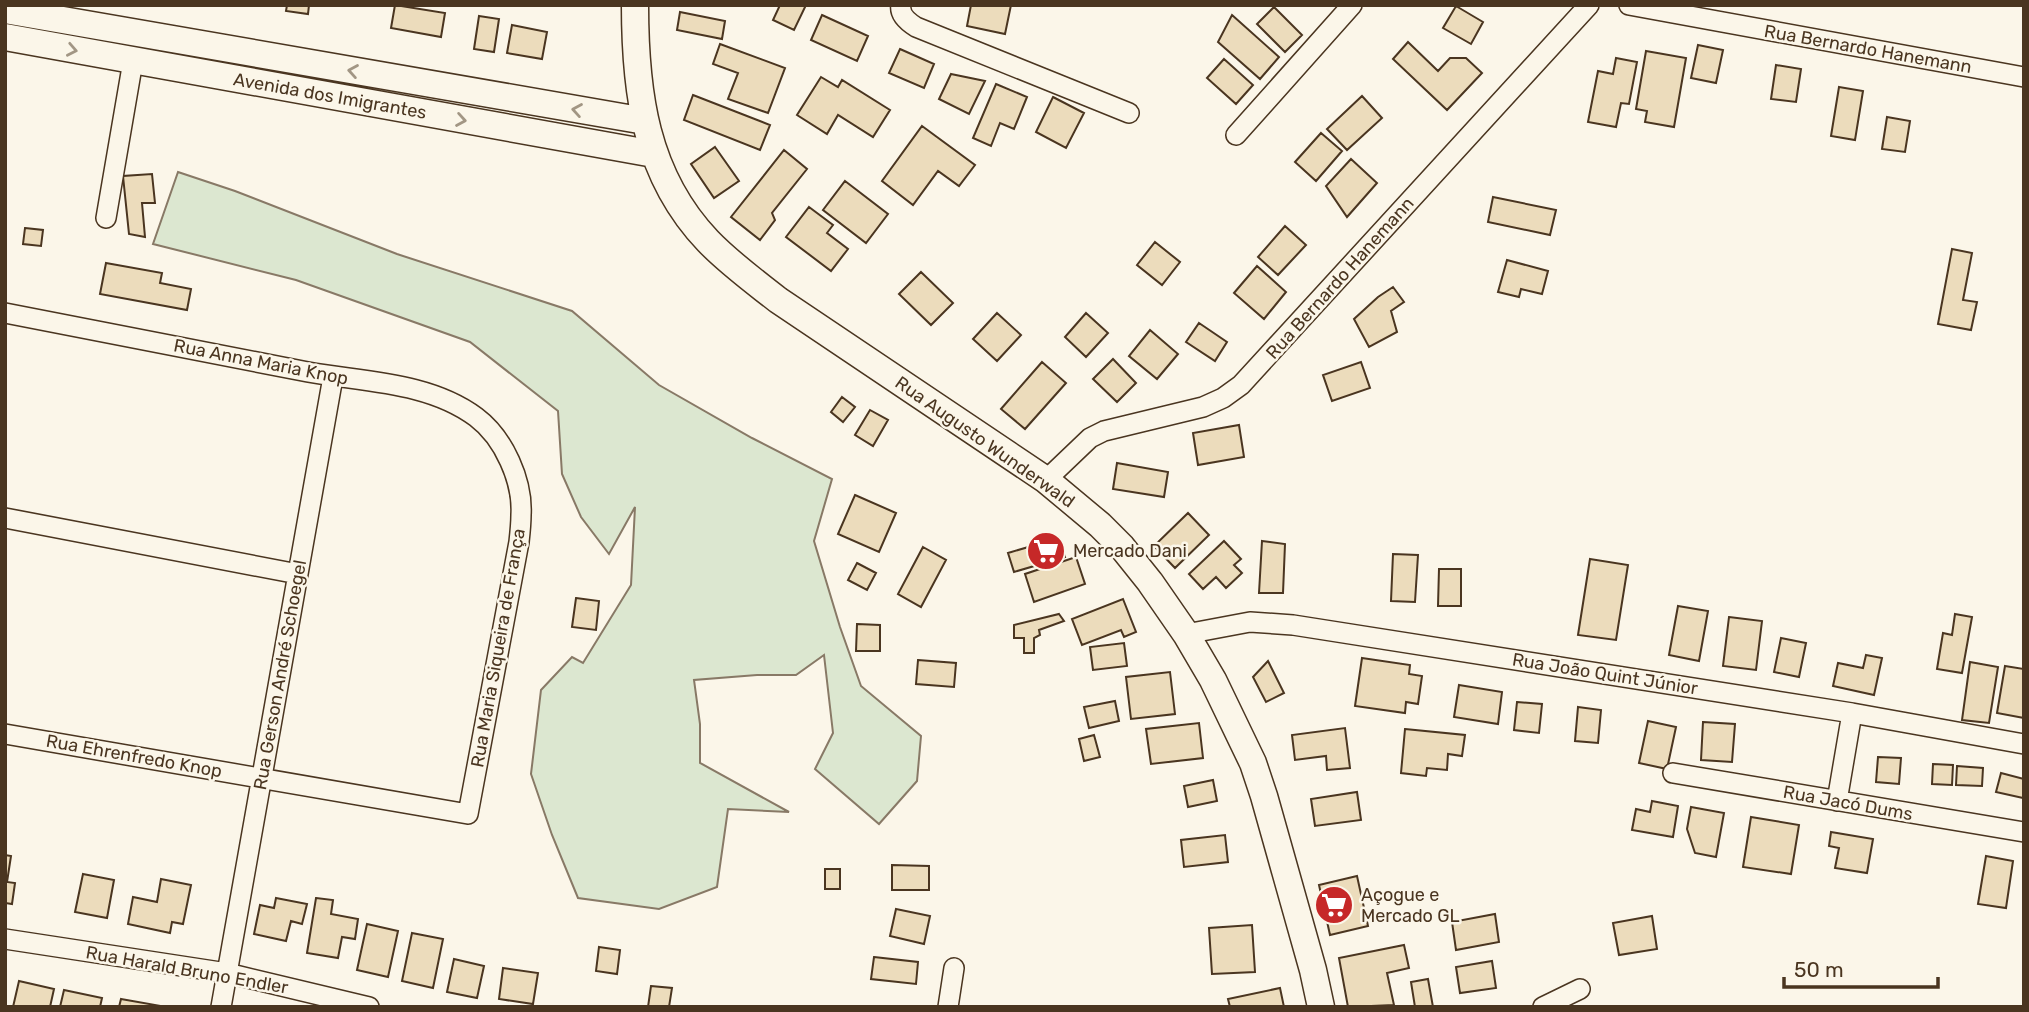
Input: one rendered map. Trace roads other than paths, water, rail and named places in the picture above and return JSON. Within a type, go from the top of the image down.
[{"type":"main road","name":"Rua Augusto Wunderwald","points":[[635,5],[638,71],[645,121],[654,155],[666,181],[707,240],[745,275],[1075,503],[1122,547],[1150,582],[1213,680],[1253,763],[1313,970],[1321,1007]]},
{"type":"main road","name":"Avenida dos Imigrantes","points":[[5,10],[645,121]]},
{"type":"main road","points":[[133,61],[135,47],[144,35]]},
{"type":"main road","name":"Avenida dos Imigrantes","points":[[5,37],[654,155]]},
{"type":"main road","points":[[298,91],[309,75],[304,63]]},
{"type":"street","points":[[901,5],[905,19],[916,27],[1129,113]]},
{"type":"street","points":[[1236,135],[1353,5]]},
{"type":"street","name":"Rua Bernardo Hanemann","points":[[1045,480],[1090,438],[1104,431],[1203,407],[1223,398],[1241,385],[1589,5]]},
{"type":"street","name":"Rua Bernardo Hanemann","points":[[1629,5],[2024,77]]},
{"type":"street","points":[[106,218],[133,61]]},
{"type":"street","name":"Rua Anna Maria Knop","points":[[5,313],[403,387],[457,405],[478,418],[502,444]]},
{"type":"street","name":"Rua Gerson André Schoegel","points":[[221,1007],[333,376]]},
{"type":"street","name":"Rua Maria Siqueira de França","points":[[468,814],[519,542],[522,513],[512,466],[502,444]]},
{"type":"street","points":[[5,518],[298,574]]},
{"type":"street","name":"Rua João Quint Júnior","points":[[1186,635],[1250,622],[1293,625],[1852,713],[2024,744]]},
{"type":"street","points":[[1837,801],[1852,713]]},
{"type":"street","name":"Rua Ehrenfredo Knop","points":[[5,734],[468,814]]},
{"type":"street","name":"Rua Jacó Dums","points":[[1673,773],[2024,832]]},
{"type":"street","name":"Rua Harald Bruno Endler","points":[[5,939],[227,973],[369,1007]]},
{"type":"street","points":[[948,1007],[954,968]]},
{"type":"street","points":[[1543,1007],[1580,989]]},
{"type":"place","name":"Mercado Dani","points":[[1046,551]]},
{"type":"place","name":"Açogue e Mercado GL","points":[[1334,905]]}]
